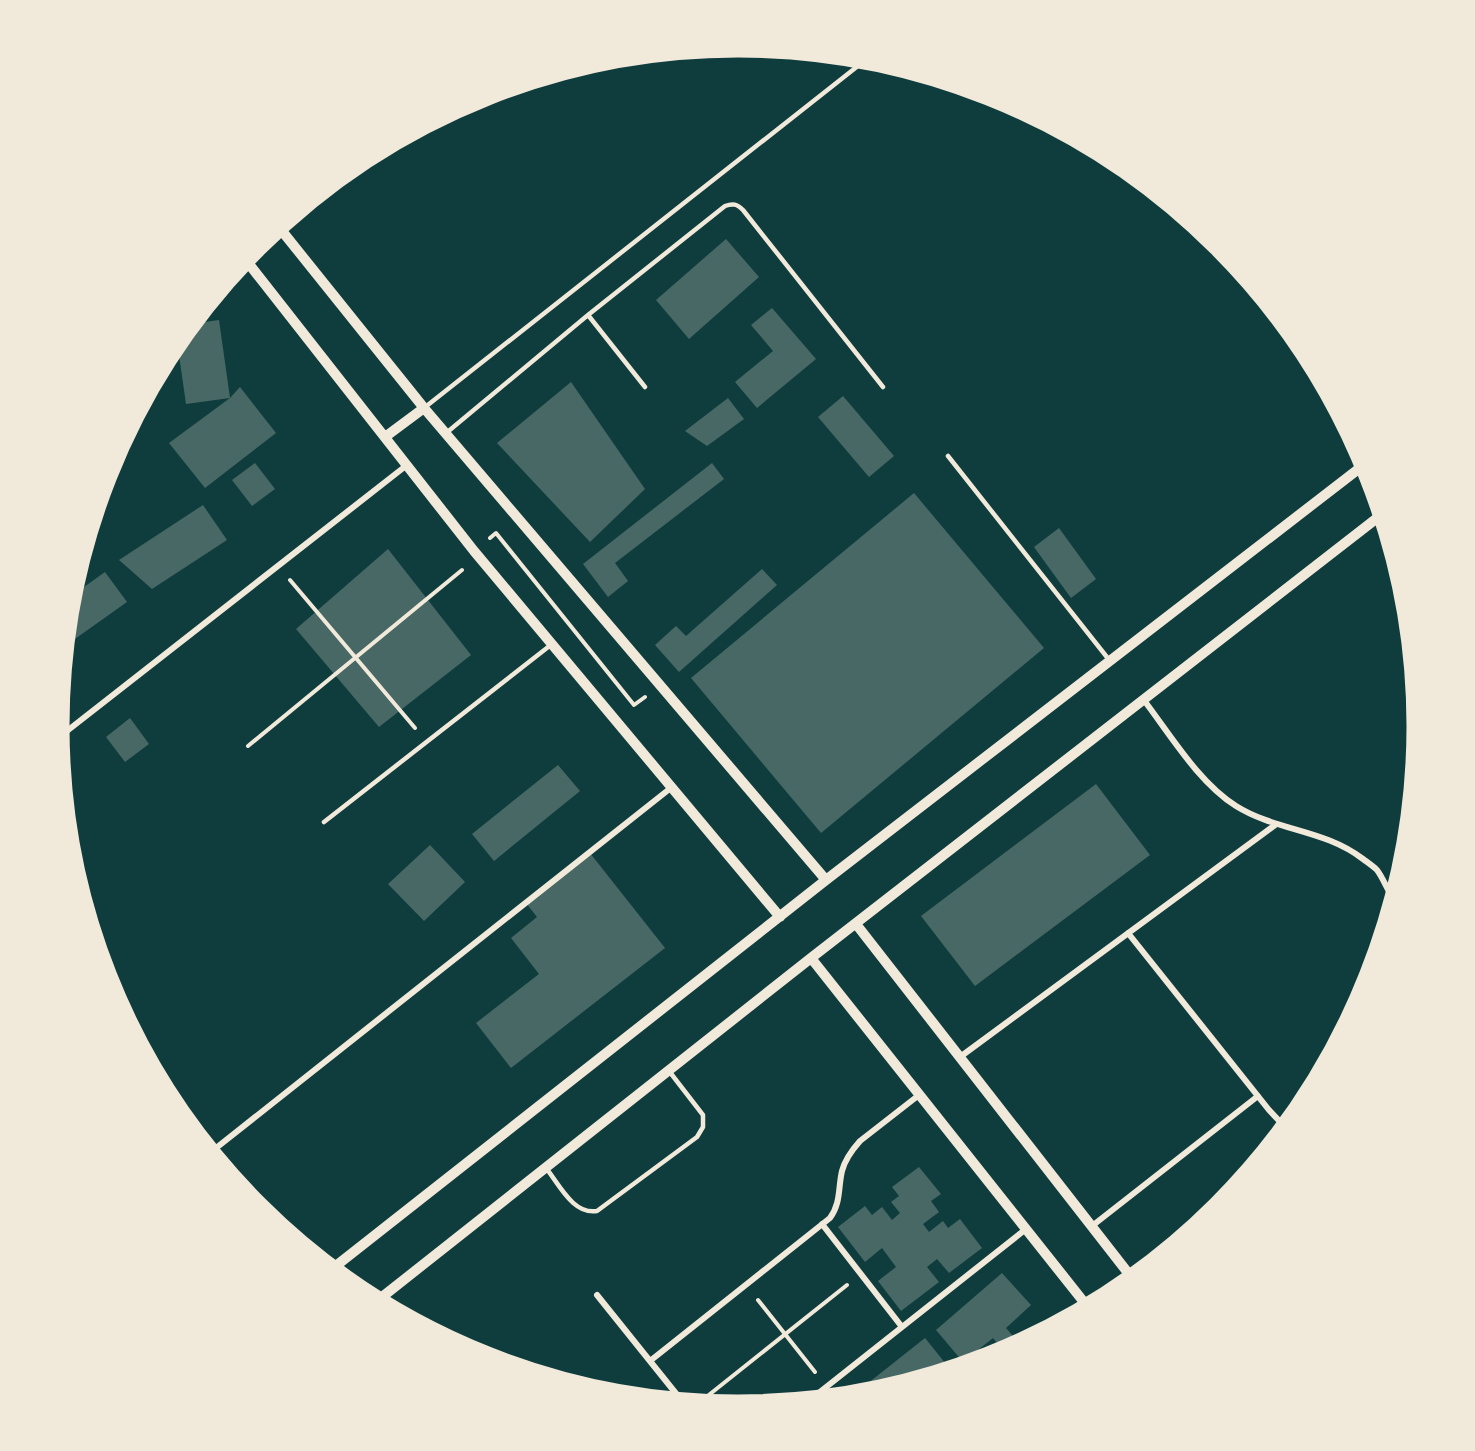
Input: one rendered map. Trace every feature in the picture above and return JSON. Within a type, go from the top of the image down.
[{"type":"street","points":[[284,233],[445,434],[826,880]]},
{"type":"street","points":[[251,266],[477,554],[780,917]]},
{"type":"street","points":[[385,437],[424,408]]},
{"type":"street","points":[[68,730],[407,465]]},
{"type":"street","points":[[339,1264],[826,880],[1357,471]]},
{"type":"street","points":[[384,1295],[811,958],[1375,520]]},
{"type":"street","points":[[1143,699],[1206,781],[1238,807],[1275,825],[1303,830],[1329,839],[1354,852],[1377,870],[1387,888]]},
{"type":"street","points":[[218,1147],[672,787]]},
{"type":"street","points":[[960,1057],[1275,825]]},
{"type":"street","points":[[856,924],[1126,1271]]},
{"type":"street","points":[[1128,933],[1279,1120]]},
{"type":"street","points":[[811,958],[1082,1300]]},
{"type":"street","points":[[650,1361],[822,1224],[835,1211],[839,1202],[842,1170],[852,1150],[860,1141],[919,1095]]},
{"type":"street","points":[[1092,1226],[1258,1096]]},
{"type":"street","points":[[822,1224],[902,1327]]},
{"type":"street","points":[[822,1390],[1026,1228]]},
{"type":"street","points":[[597,1295],[675,1392]]},
{"type":"lane","points":[[424,408],[857,66]]},
{"type":"lane","points":[[445,434],[588,315],[731,203],[738,205],[883,387]]},
{"type":"lane","points":[[588,315],[645,387]]},
{"type":"lane","points":[[948,456],[1110,661]]},
{"type":"lane","points":[[324,822],[552,644]]},
{"type":"lane","points":[[546,1168],[580,1209],[585,1212],[597,1211],[697,1137],[704,1127],[703,1115],[669,1071]]},
{"type":"path","points":[[248,746],[356,658],[477,554],[496,533],[634,705],[660,685]]},
{"type":"path","points":[[279,566],[427,742]]},
{"type":"path","points":[[708,1395],[861,1274]]},
{"type":"path","points":[[746,1285],[826,1387]]},
{"type":"building","points":[[726,239],[759,277],[689,339],[656,300]]},
{"type":"building","points":[[772,308],[816,359],[757,408],[735,382],[773,351],[751,325]]},
{"type":"building","points":[[219,320],[230,398],[186,404],[179,355],[203,322]]},
{"type":"building","points":[[571,382],[645,489],[590,542],[497,443]]},
{"type":"building","points":[[240,387],[276,433],[205,488],[169,443],[230,398]]},
{"type":"building","points":[[843,396],[894,456],[869,477],[818,417]]},
{"type":"building","points":[[728,398],[744,419],[707,446],[685,431]]},
{"type":"building","points":[[255,463],[275,489],[252,506],[232,480]]},
{"type":"building","points":[[712,463],[724,479],[615,563],[628,581],[608,597],[583,564]]},
{"type":"building","points":[[914,493],[1044,648],[821,833],[691,678]]},
{"type":"building","points":[[203,505],[227,540],[152,589],[119,560]]},
{"type":"building","points":[[1059,528],[1096,579],[1071,598],[1034,547]]},
{"type":"building","points":[[388,549],[471,655],[379,727],[296,629]]},
{"type":"building","points":[[762,569],[777,585],[679,672],[655,645],[676,626],[686,636]]},
{"type":"building","points":[[105,572],[127,602],[73,640],[80,595],[81,589]]},
{"type":"building","points":[[130,718],[149,744],[125,762],[106,737]]},
{"type":"building","points":[[558,765],[580,791],[494,861],[472,834]]},
{"type":"building","points":[[1096,784],[1150,855],[975,986],[921,916]]},
{"type":"building","points":[[430,845],[465,882],[424,921],[388,884]]},
{"type":"building","points":[[590,853],[665,948],[511,1068],[476,1023],[539,974],[511,938],[537,917],[526,903]]},
{"type":"building","points":[[919,1167],[941,1194],[931,1201],[939,1212],[923,1224],[929,1232],[943,1221],[948,1228],[960,1219],[982,1248],[949,1273],[937,1259],[927,1267],[939,1282],[901,1311],[878,1281],[896,1267],[882,1248],[865,1262],[838,1227],[865,1206],[872,1215],[882,1207],[892,1220],[900,1213],[891,1202],[899,1196],[892,1187]]},
{"type":"building","points":[[1002,1273],[1031,1305],[1006,1328],[1013,1336],[997,1343],[993,1338],[977,1350],[959,1358],[936,1330]]},
{"type":"building","points":[[925,1338],[945,1363],[911,1373],[868,1383]]}]
